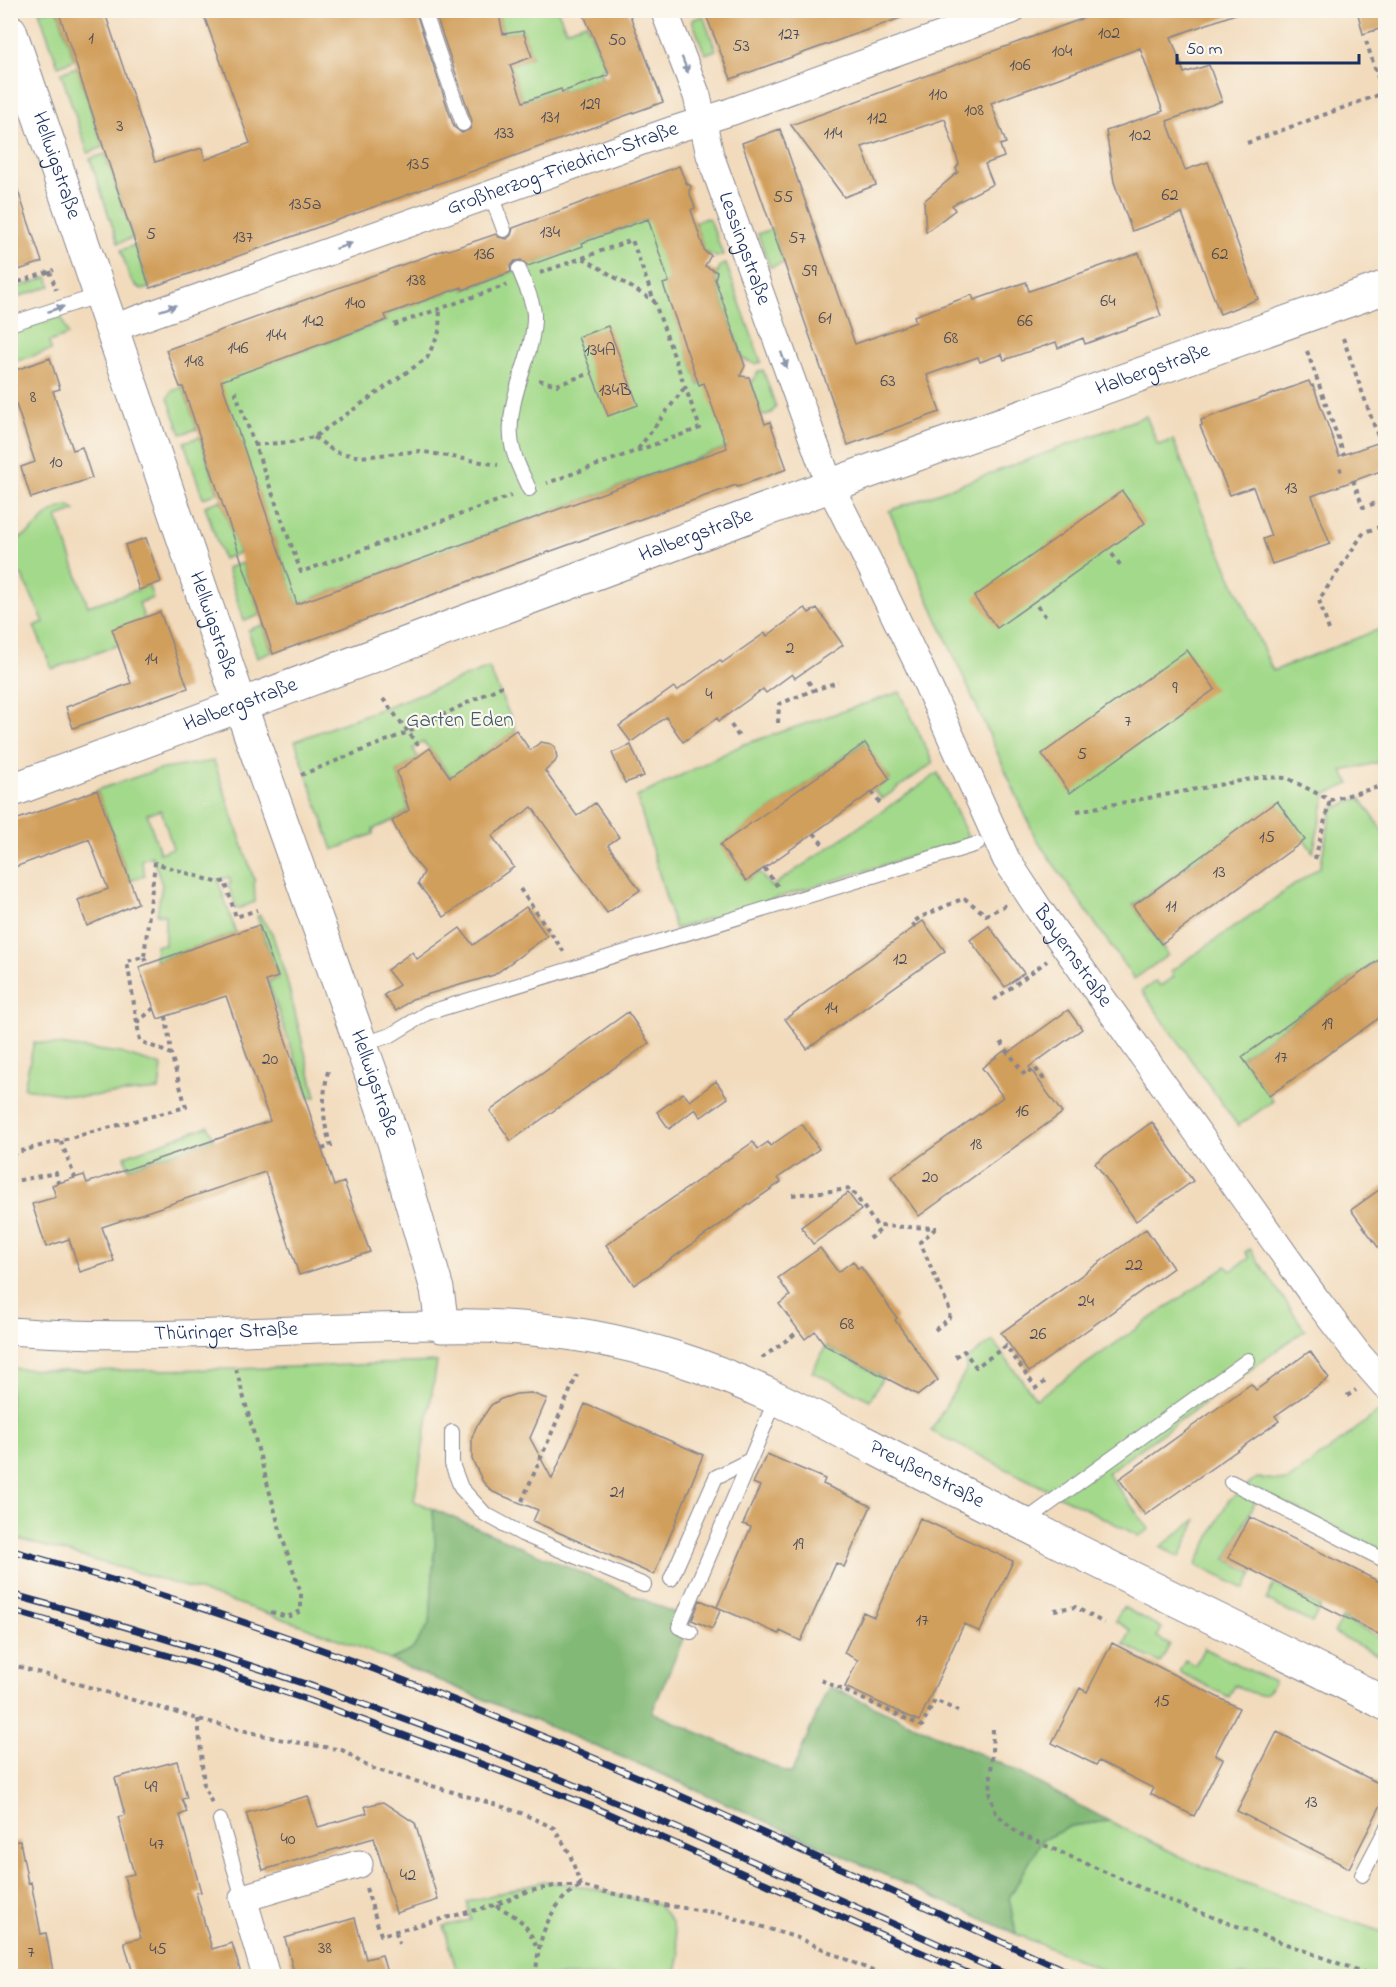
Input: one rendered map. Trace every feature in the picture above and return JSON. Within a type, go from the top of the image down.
[{"type":"street","name":"Lessingstraße","points":[[664,10],[697,96],[710,155],[830,486]]},
{"type":"street","name":"Großherzog-Friedrich-Straße","points":[[113,328],[1012,10]]},
{"type":"street","name":"Hellwigstraße","points":[[10,31],[393,1142],[437,1289],[442,1326]]},
{"type":"street","name":"Halbergstraße","points":[[10,791],[830,486],[1386,287]]},
{"type":"street","name":"Bayernstraße","points":[[830,486],[879,581],[997,840],[1021,884],[1310,1291],[1357,1353],[1386,1386]]},
{"type":"street","name":"Thüringer Straße","points":[[10,1331],[44,1334],[141,1335],[442,1326]]},
{"type":"street","name":"Preußenstraße","points":[[442,1326],[504,1326],[564,1332],[677,1358],[776,1399],[1386,1704]]},
{"type":"street","points":[[266,1977],[243,1898],[358,1864]]},
{"type":"lane","points":[[424,10],[463,124]]},
{"type":"lane","points":[[491,195],[504,230]]},
{"type":"lane","points":[[519,269],[534,311],[533,332],[513,400],[510,422],[511,439],[517,462],[529,489]]},
{"type":"lane","points":[[10,324],[101,294]]},
{"type":"lane","points":[[360,1045],[391,1035],[427,1013],[977,844]]},
{"type":"lane","points":[[1023,1523],[1248,1360]]},
{"type":"lane","points":[[690,1632],[679,1627],[776,1399]]},
{"type":"lane","points":[[452,1432],[452,1464],[461,1488],[485,1514],[522,1534],[644,1585]]},
{"type":"lane","points":[[671,1579],[716,1477],[750,1460]]},
{"type":"lane","points":[[1231,1482],[1386,1562]]},
{"type":"lane","points":[[220,1820],[243,1898]]},
{"type":"lane","points":[[1362,1875],[1386,1829]]},
{"type":"path","points":[[1247,143],[1384,92],[1366,41]]},
{"type":"path","points":[[583,258],[654,302]]},
{"type":"path","points":[[10,285],[52,270],[57,292]]},
{"type":"path","points":[[254,446],[314,437],[427,358],[439,332],[440,308]]},
{"type":"path","points":[[1343,338],[1380,442]]},
{"type":"path","points":[[1308,351],[1344,455]]},
{"type":"path","points":[[521,375],[556,386],[591,373]]},
{"type":"path","points":[[638,450],[685,387]]},
{"type":"path","points":[[314,437],[335,452],[361,457],[419,451],[504,466],[517,462]]},
{"type":"path","points":[[1353,480],[1363,507],[1380,502]]},
{"type":"path","points":[[1329,630],[1319,600],[1364,532],[1386,525]]},
{"type":"path","points":[[1112,554],[1120,566]]},
{"type":"path","points":[[1037,606],[1047,618]]},
{"type":"path","points":[[808,681],[814,690]]},
{"type":"path","points":[[778,723],[779,704],[838,682]]},
{"type":"path","points":[[301,775],[408,732],[506,684]]},
{"type":"path","points":[[383,699],[418,745]]},
{"type":"path","points":[[731,726],[739,737]]},
{"type":"path","points":[[1077,811],[1262,777],[1287,778],[1330,800],[1386,785]]},
{"type":"path","points":[[872,792],[882,806]]},
{"type":"path","points":[[1315,859],[1330,800]]},
{"type":"path","points":[[814,833],[824,846]]},
{"type":"path","points":[[147,964],[144,957],[155,863],[219,883],[225,881],[236,916],[257,910]]},
{"type":"path","points":[[520,889],[576,969]]},
{"type":"path","points":[[915,927],[912,923],[921,917],[964,898],[986,915],[1010,903]]},
{"type":"path","points":[[144,957],[127,961],[140,1041],[171,1054]]},
{"type":"path","points":[[994,1000],[1048,960]]},
{"type":"path","points":[[137,1023],[154,1008]]},
{"type":"path","points":[[10,1173],[14,1153],[186,1107],[171,1054],[166,1016]]},
{"type":"path","points":[[1001,1042],[1025,1076],[1035,1068],[1046,1082]]},
{"type":"path","points":[[322,1149],[331,1146],[325,1128],[323,1094],[328,1071]]},
{"type":"path","points":[[61,1141],[75,1178]]},
{"type":"path","points":[[10,1182],[56,1173],[58,1183]]},
{"type":"path","points":[[792,1195],[851,1189],[878,1226],[936,1228],[920,1242],[950,1311],[949,1318],[935,1330]]},
{"type":"path","points":[[869,1239],[883,1228]]},
{"type":"path","points":[[762,1358],[799,1331]]},
{"type":"path","points":[[955,1357],[964,1351],[976,1367],[1006,1346],[1036,1388],[1045,1382]]},
{"type":"path","points":[[236,1369],[282,1537],[302,1593],[301,1611],[287,1617],[267,1611]]},
{"type":"path","points":[[522,1501],[577,1375]]},
{"type":"path","points":[[1347,1396],[1357,1389]]},
{"type":"path","points":[[1053,1610],[1075,1607],[1104,1623]]},
{"type":"path","points":[[10,1664],[198,1719],[278,1739],[342,1750],[359,1763],[371,1768],[521,1813],[554,1828],[569,1852],[581,1886]]},
{"type":"path","points":[[821,1680],[922,1726],[935,1700],[958,1711]]},
{"type":"path","points":[[198,1719],[204,1786],[220,1820]]},
{"type":"path","points":[[993,1729],[990,1796],[996,1813],[1017,1833],[1180,1905],[1372,1977]]},
{"type":"path","points":[[358,1864],[381,1935],[495,1905],[526,1892],[554,1886],[581,1886],[657,1904],[718,1913],[798,1938],[884,1977]]},
{"type":"path","points":[[536,1977],[537,1949],[544,1929],[562,1900],[581,1886]]},
{"type":"path","points":[[495,1905],[514,1915],[528,1928],[537,1949]]},
{"type":"path","points":[[396,1932],[399,1944]]},
{"type":"green space","points":[[39,11],[58,11],[74,60],[58,66]]},
{"type":"green space","points":[[498,11],[558,11],[566,30],[586,23],[606,68],[600,70],[602,77],[562,92],[561,89],[523,102],[510,65],[532,57],[523,31],[503,34]]},
{"type":"green space","points":[[703,16],[716,50],[705,54],[692,20]]},
{"type":"green space","points":[[77,67],[103,147],[88,153],[61,73]]},
{"type":"green space","points":[[105,154],[133,238],[118,243],[90,159]]},
{"type":"green space","points":[[662,214],[669,282],[664,284],[699,385],[704,383],[742,442],[297,604],[227,401],[216,404],[221,373],[224,379],[386,321],[385,315],[462,287],[464,290]]},
{"type":"green space","points":[[706,218],[710,220],[723,255],[716,257],[705,252],[695,222]]},
{"type":"green space","points":[[772,229],[784,263],[770,267],[758,234]]},
{"type":"green space","points":[[135,245],[150,288],[138,287],[133,283],[127,270],[121,250]]},
{"type":"green space","points":[[726,264],[761,362],[755,364],[743,359],[715,279],[720,266]]},
{"type":"green space","points":[[48,277],[51,286],[11,299],[11,290]]},
{"type":"green space","points":[[61,316],[68,335],[49,342],[51,350],[11,363],[11,333]]},
{"type":"green space","points":[[763,370],[776,407],[771,413],[762,416],[751,384],[758,372]]},
{"type":"green space","points":[[183,387],[197,429],[181,434],[168,398],[172,391]]},
{"type":"green space","points":[[1146,416],[1158,445],[1173,440],[1273,671],[1385,627],[1385,761],[1342,771],[1350,784],[1326,794],[1313,852],[1277,802],[1133,905],[1168,955],[1134,979],[1036,839],[889,511]]},
{"type":"green space","points":[[200,437],[218,493],[203,498],[184,442]]},
{"type":"green space","points":[[221,500],[239,553],[223,559],[205,506]]},
{"type":"green space","points":[[69,506],[75,511],[57,517],[88,606],[149,586],[153,598],[139,603],[144,618],[118,645],[52,669],[34,626],[44,622],[21,574],[11,578],[10,537],[15,540],[23,537],[47,516],[60,508]]},
{"type":"green space","points":[[242,563],[260,615],[244,621],[227,568]]},
{"type":"green space","points":[[263,625],[272,652],[257,658],[248,630]]},
{"type":"green space","name":"Garten Eden","points":[[489,668],[516,730],[451,777],[423,742],[413,749],[418,757],[397,772],[409,810],[373,829],[373,834],[333,850],[295,741]]},
{"type":"green space","points":[[900,692],[933,763],[882,799],[874,790],[890,779],[864,743],[721,845],[746,881],[759,872],[771,887],[938,773],[969,839],[675,929],[637,797],[742,745]]},
{"type":"green space","points":[[214,761],[254,879],[255,902],[237,909],[228,884],[231,883],[229,877],[218,880],[236,933],[155,961],[156,945],[165,945],[165,915],[157,914],[162,885],[152,856],[141,860],[145,875],[130,881],[97,790],[157,770]],"holes":[[[161,810],[173,848],[160,853],[147,814]]]},
{"type":"green space","points":[[1360,798],[1385,834],[1385,955],[1242,1057],[1273,1101],[1238,1126],[1142,991],[1156,981],[1160,986],[1174,977],[1171,971],[1320,867],[1332,809]]},
{"type":"green space","points":[[259,915],[272,933],[286,977],[316,1097],[309,1098],[268,982],[279,978],[257,917]]},
{"type":"green space","points":[[34,1042],[120,1053],[162,1066],[159,1090],[80,1097],[24,1088]]},
{"type":"green space","points":[[208,1126],[214,1139],[128,1168],[125,1156]]},
{"type":"green space","points":[[1250,1249],[1305,1330],[1107,1473],[1149,1529],[1139,1536],[931,1431],[963,1376],[967,1367],[966,1360],[993,1341],[1036,1399],[1226,1266],[1231,1271],[1249,1258],[1245,1252]]},
{"type":"green space","points":[[826,1346],[883,1377],[870,1400],[812,1372]]},
{"type":"green space","points":[[437,1362],[414,1501],[433,1509],[435,1542],[430,1623],[412,1650],[390,1660],[250,1607],[11,1537],[10,1368],[57,1371],[236,1369]]},
{"type":"green space","points":[[1381,1410],[1385,1414],[1385,1553],[1261,1491],[1226,1559],[1253,1573],[1245,1589],[1196,1565],[1228,1501],[1257,1478],[1288,1481]]},
{"type":"green space","points":[[433,1509],[691,1620],[652,1712],[791,1774],[829,1686],[1008,1767],[1109,1821],[1071,1826],[1042,1840],[1009,1898],[1016,1934],[650,1769],[390,1660],[412,1650],[430,1623],[435,1542]]},
{"type":"green space","points":[[1197,1519],[1180,1557],[1160,1547]]},
{"type":"green space","points":[[1274,1584],[1320,1607],[1312,1623],[1266,1600]]},
{"type":"green space","points":[[1123,1607],[1162,1628],[1157,1637],[1170,1644],[1160,1663],[1124,1645],[1131,1630],[1115,1621]]},
{"type":"green space","points":[[1342,1618],[1385,1640],[1380,1656],[1334,1633]]},
{"type":"green space","points":[[1204,1648],[1274,1682],[1266,1693],[1262,1694],[1252,1693],[1235,1685],[1229,1697],[1179,1672],[1185,1660],[1195,1665]]},
{"type":"green space","points":[[1109,1821],[1192,1862],[1271,1893],[1385,1933],[1385,1976],[1117,1976],[1016,1934],[1009,1898],[1042,1840],[1071,1826]]},
{"type":"green space","points":[[543,1881],[581,1886],[657,1904],[672,1922],[680,1954],[675,1976],[458,1976],[444,1926],[471,1920],[467,1902]]},
{"type":"building","points":[[58,10],[104,10],[155,162],[202,148],[205,160],[250,143],[202,10],[415,10],[454,127],[462,133],[470,129],[472,121],[434,10],[498,10],[503,34],[523,31],[532,57],[510,65],[523,102],[561,89],[562,92],[609,75],[582,10],[628,10],[663,102],[150,288]]},
{"type":"building","points":[[704,10],[913,10],[914,13],[731,79]]},
{"type":"building","points":[[1106,10],[1237,10],[1238,13],[1171,37],[1184,73],[1209,65],[1222,101],[1167,121],[1185,170],[1208,162],[1258,299],[1220,314],[1182,213],[1132,231],[1114,182],[1106,131],[1163,111],[1140,48],[991,103],[1006,143],[1000,145],[1004,157],[985,164],[993,184],[952,205],[955,210],[926,232],[924,201],[958,172],[956,168],[959,164],[945,119],[862,147],[876,185],[844,197],[791,125]]},
{"type":"building","points":[[1357,10],[1386,10],[1386,27],[1363,34]]},
{"type":"building","points":[[780,129],[855,344],[916,322],[914,316],[972,295],[974,300],[1026,282],[1029,291],[1139,253],[1161,316],[1085,344],[1083,338],[1058,348],[1056,342],[1004,360],[1002,354],[980,362],[978,357],[927,375],[940,412],[848,445],[742,143]]},
{"type":"building","points":[[679,166],[686,183],[691,186],[689,191],[695,208],[691,210],[705,252],[711,255],[705,266],[717,272],[715,279],[745,366],[740,376],[749,377],[765,424],[770,422],[787,469],[515,564],[273,654],[183,387],[180,387],[166,350],[446,249],[449,250],[496,234],[507,239],[513,228]],"holes":[[[648,219],[669,282],[663,284],[699,385],[704,383],[727,448],[297,604],[221,381],[387,320],[385,315],[511,272],[510,267],[515,261],[521,260],[528,266]]]},
{"type":"building","points":[[10,179],[14,179],[42,262],[10,273]]},
{"type":"building","points":[[608,326],[638,405],[608,416],[578,337]]},
{"type":"building","points":[[50,358],[60,389],[53,391],[73,450],[82,447],[92,478],[31,498],[21,467],[35,462],[16,404],[10,406],[10,372]]},
{"type":"building","points":[[1309,381],[1311,386],[1313,385],[1339,456],[1386,440],[1386,469],[1312,496],[1330,544],[1272,564],[1263,539],[1271,536],[1253,487],[1230,495],[1200,426],[1202,425],[1201,420]]},
{"type":"building","points":[[1122,491],[1145,523],[997,628],[974,597]]},
{"type":"building","points":[[146,538],[161,582],[139,590],[125,545]]},
{"type":"building","points":[[805,608],[809,613],[817,608],[843,645],[795,678],[792,674],[766,693],[763,689],[719,721],[717,718],[683,742],[666,717],[631,742],[619,726],[674,687],[677,691],[720,660],[722,663],[765,633],[767,636]]},
{"type":"building","points":[[160,612],[188,688],[73,728],[66,707],[131,683],[112,629]]},
{"type":"building","points":[[1187,650],[1215,689],[1070,793],[1042,754]]},
{"type":"building","points":[[516,730],[530,750],[541,742],[555,747],[557,758],[545,771],[577,816],[595,803],[619,837],[608,845],[640,890],[607,913],[532,807],[492,836],[514,867],[444,917],[418,884],[424,872],[408,852],[392,821],[409,810],[397,772],[430,748],[450,777]]},
{"type":"building","points":[[865,743],[890,779],[746,881],[720,845]]},
{"type":"building","points":[[631,745],[644,776],[625,783],[612,753]]},
{"type":"building","points":[[97,790],[138,903],[87,926],[78,900],[108,889],[89,839],[10,869],[10,822]]},
{"type":"building","points":[[1277,801],[1305,840],[1161,944],[1133,906]]},
{"type":"building","points":[[526,907],[547,936],[494,975],[412,999],[396,1011],[384,995],[399,985],[387,970],[412,952],[417,959],[460,928],[473,945]]},
{"type":"building","points":[[923,921],[945,951],[807,1049],[785,1019]]},
{"type":"building","points":[[259,925],[278,977],[266,981],[334,1186],[344,1182],[370,1252],[299,1275],[265,1172],[102,1227],[114,1261],[80,1272],[69,1239],[46,1247],[32,1204],[56,1197],[52,1185],[84,1175],[87,1183],[270,1121],[226,996],[158,1019],[139,967]]},
{"type":"building","points":[[989,926],[1024,973],[1005,987],[970,940]]},
{"type":"building","points":[[1386,955],[1386,1013],[1269,1096],[1242,1057]]},
{"type":"building","points":[[1068,1010],[1082,1029],[1029,1067],[1062,1113],[919,1216],[891,1177],[1003,1097],[982,1068],[1004,1051],[1007,1054]]},
{"type":"building","points":[[628,1012],[649,1043],[511,1141],[490,1111]]},
{"type":"building","points":[[716,1081],[728,1098],[701,1117],[695,1109],[669,1129],[657,1112],[683,1093],[690,1101]]},
{"type":"building","points":[[1152,1122],[1193,1181],[1136,1221],[1095,1163]]},
{"type":"building","points":[[802,1124],[819,1149],[778,1178],[781,1182],[634,1285],[606,1245],[753,1142],[758,1149],[768,1142],[770,1146]]},
{"type":"building","points":[[1386,1185],[1386,1258],[1351,1210]]},
{"type":"building","points":[[848,1193],[861,1210],[813,1244],[801,1227]]},
{"type":"building","points":[[1146,1229],[1173,1268],[1029,1372],[1001,1333]]},
{"type":"building","points":[[820,1248],[838,1272],[853,1261],[858,1269],[861,1267],[938,1380],[918,1395],[826,1346],[815,1331],[805,1339],[779,1304],[790,1296],[778,1278]]},
{"type":"building","points":[[1310,1351],[1329,1378],[1275,1416],[1279,1421],[1145,1515],[1119,1479],[1251,1384],[1256,1390]]},
{"type":"building","points":[[531,1393],[547,1399],[530,1438],[552,1479],[585,1404],[703,1455],[654,1575],[533,1521],[538,1510],[493,1492],[483,1482],[472,1459],[472,1438],[476,1427],[491,1405],[516,1394]]},
{"type":"building","points":[[767,1454],[825,1479],[823,1484],[871,1506],[844,1567],[836,1563],[801,1641],[717,1607],[751,1527],[743,1524],[760,1486],[753,1483]]},
{"type":"building","points":[[1250,1517],[1386,1585],[1386,1638],[1228,1558]]},
{"type":"building","points":[[920,1518],[1013,1561],[980,1632],[964,1624],[919,1721],[845,1687],[858,1660],[844,1653],[863,1612],[874,1617]]},
{"type":"building","points":[[700,1600],[721,1609],[712,1629],[692,1620]]},
{"type":"building","points":[[1112,1643],[1239,1708],[1215,1755],[1223,1759],[1194,1816],[1150,1794],[1153,1788],[1099,1761],[1096,1765],[1052,1743],[1080,1688],[1087,1692]]},
{"type":"building","points":[[1277,1732],[1386,1787],[1386,1795],[1349,1868],[1237,1811]]},
{"type":"building","points":[[177,1761],[187,1798],[182,1799],[187,1812],[180,1815],[201,1892],[196,1893],[212,1949],[232,1943],[242,1977],[134,1977],[124,1942],[141,1938],[124,1876],[134,1874],[118,1817],[125,1815],[115,1778]]},
{"type":"building","points":[[308,1796],[318,1827],[367,1813],[365,1806],[383,1802],[415,1823],[438,1900],[396,1913],[374,1838],[263,1870],[246,1813]]},
{"type":"building","points":[[20,1841],[41,1934],[46,1933],[54,1977],[10,1977],[10,1842]]},
{"type":"building","points":[[355,1918],[366,1959],[382,1955],[388,1977],[295,1977],[285,1938]]},
{"type":"railway","points":[[10,1550],[84,1571],[267,1630],[402,1680],[597,1759],[1077,1976]]},
{"type":"railway","points":[[10,1594],[235,1661],[456,1738],[653,1818],[1010,1976]]},
{"type":"railway","points":[[10,1610],[218,1670],[308,1700],[484,1765],[593,1807],[974,1976]]}]
